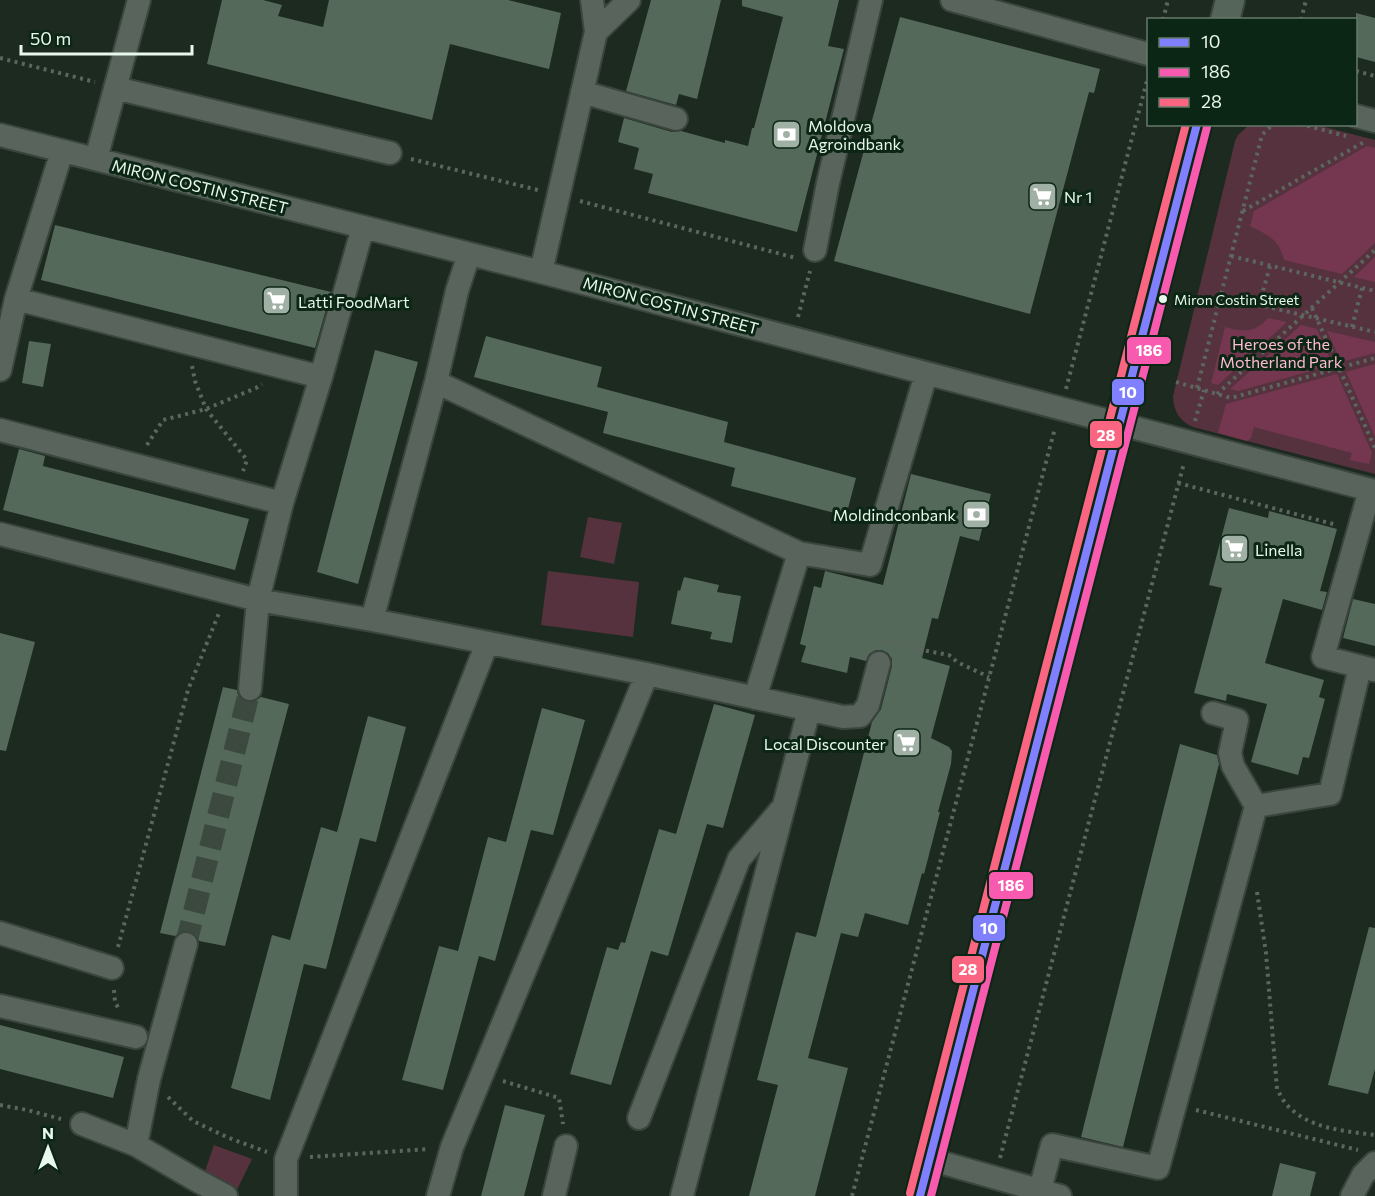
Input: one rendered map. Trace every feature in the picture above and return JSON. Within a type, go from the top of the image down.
[{"type":"main road","points":[[1226,18],[1230,0]]},
{"type":"main road","points":[[920,1196],[1196,126]]},
{"type":"street","points":[[96,159],[139,0]]},
{"type":"street","points":[[592,0],[596,32]]},
{"type":"street","points":[[541,272],[604,0]]},
{"type":"street","points":[[596,32],[629,0]]},
{"type":"street","points":[[809,257],[872,0]]},
{"type":"street","points":[[952,0],[1147,53]]},
{"type":"street","points":[[115,88],[390,153]]},
{"type":"street","points":[[582,93],[676,119]]},
{"type":"street","points":[[1357,116],[1375,121]]},
{"type":"street","name":"MIRON COSTIN STREET","points":[[0,135],[817,343],[926,374],[1373,491]]},
{"type":"street","points":[[0,370],[16,299],[62,151]]},
{"type":"street","points":[[250,689],[258,600],[282,503],[321,377],[363,227]]},
{"type":"street","points":[[372,620],[436,382],[457,291],[469,254]]},
{"type":"street","points":[[16,299],[321,377]]},
{"type":"street","points":[[436,382],[799,553],[870,564],[926,374]]},
{"type":"street","points":[[0,430],[282,503]]},
{"type":"street","points":[[1256,806],[1330,794],[1368,669],[1323,657],[1358,531],[1373,491]]},
{"type":"street","points":[[0,534],[258,600],[647,674],[843,717],[860,716],[868,705],[879,663]]},
{"type":"street","points":[[755,698],[799,553]]},
{"type":"street","points":[[286,1196],[286,1158],[487,643]]},
{"type":"street","points":[[438,1196],[452,1147],[647,674]]},
{"type":"street","points":[[682,1196],[809,710]]},
{"type":"street","points":[[929,1159],[1050,1193],[1052,1145],[1158,1168],[1256,806],[1233,766],[1230,753],[1237,720],[1213,713]]},
{"type":"street","points":[[639,1118],[739,859],[784,807]]},
{"type":"street","points":[[0,933],[112,968]]},
{"type":"street","points":[[136,1145],[149,1079],[186,944]]},
{"type":"street","points":[[0,1006],[136,1037]]},
{"type":"street","points":[[82,1124],[136,1145],[226,1196]]},
{"type":"street","points":[[554,1196],[566,1146]]},
{"type":"street","points":[[1352,1196],[1370,1157]]},
{"type":"path","points":[[1164,18],[1168,0]]},
{"type":"path","points":[[1302,18],[1306,0]]},
{"type":"path","points":[[0,58],[115,88]]},
{"type":"path","points":[[1357,71],[1375,76]]},
{"type":"path","points":[[852,1196],[1147,85]]},
{"type":"path","points":[[1197,388],[1262,135],[1271,126]]},
{"type":"path","points":[[1242,211],[1365,141],[1308,126]]},
{"type":"path","points":[[390,153],[809,257],[798,317]]},
{"type":"path","points":[[1217,394],[1375,250]]},
{"type":"path","points":[[1231,256],[1375,291]]},
{"type":"path","points":[[1259,305],[1270,266]]},
{"type":"path","points":[[1352,327],[1362,288]]},
{"type":"path","points":[[1221,296],[1375,332]]},
{"type":"path","points":[[1312,308],[1375,448]]},
{"type":"path","points":[[186,342],[195,381],[206,409],[247,460],[236,492]]},
{"type":"path","points":[[1176,382],[1231,398],[1375,358]]},
{"type":"path","points":[[134,465],[163,420],[206,409],[256,388],[285,368]]},
{"type":"path","points":[[1193,427],[1204,390]]},
{"type":"path","points":[[994,1178],[1178,483],[1358,531]]},
{"type":"path","points":[[112,968],[188,690],[227,593]]},
{"type":"path","points":[[910,648],[949,655],[957,662],[989,677]]},
{"type":"path","points":[[1256,885],[1266,953],[1277,1089],[1286,1104],[1315,1124],[1375,1135]]},
{"type":"path","points":[[482,1074],[559,1098],[566,1146]]},
{"type":"path","points":[[149,1079],[193,1121],[229,1138],[286,1158],[452,1147]]},
{"type":"path","points":[[1175,1104],[1370,1157]]},
{"type":"path","points":[[0,1105],[82,1124]]},
{"type":"green space","name":"Heroes of the Motherland Park","points":[[1248,126],[1321,126],[1375,140],[1375,474],[1193,427],[1181,419],[1176,411],[1173,396],[1238,135]]},
{"type":"green space","points":[[1367,146],[1375,148],[1375,243],[1342,274],[1284,260],[1276,242],[1250,226],[1254,211]]},
{"type":"green space","points":[[1375,257],[1375,282],[1354,277]]},
{"type":"green space","points":[[1268,318],[1287,322],[1218,385],[1211,383],[1225,327],[1237,330],[1254,329]]},
{"type":"green space","points":[[1301,325],[1317,329],[1333,365],[1238,391],[1230,389]]},
{"type":"green space","points":[[1327,331],[1375,342],[1375,353],[1341,362]]},
{"type":"green space","points":[[1375,364],[1375,437],[1346,372]]},
{"type":"green space","points":[[1337,374],[1372,453],[1369,464],[1350,460],[1352,453],[1254,427],[1251,438],[1247,441],[1218,433],[1226,404]]},
{"type":"green space","points":[[588,517],[622,523],[614,564],[580,557]]},
{"type":"green space","points":[[548,571],[639,582],[633,637],[541,625]]},
{"type":"green space","points":[[214,1145],[252,1159],[236,1192],[204,1174]]},
{"type":"building","points":[[222,0],[263,0],[282,5],[278,16],[323,27],[329,0],[508,0],[561,13],[549,69],[450,44],[432,120],[207,64]]},
{"type":"building","points":[[651,0],[721,0],[697,99],[679,94],[676,105],[626,91]]},
{"type":"building","name":"Moldova Agroindbank","points":[[742,0],[839,0],[828,46],[844,49],[797,232],[648,193],[653,174],[634,169],[639,148],[618,142],[624,118],[672,132],[681,131],[725,143],[725,140],[748,146],[783,17],[742,6]]},
{"type":"building","points":[[1356,13],[1375,18],[1375,62],[1357,57]]},
{"type":"building","points":[[900,17],[1100,69],[1094,93],[1089,92],[1030,314],[834,261]]},
{"type":"building","points":[[55,225],[331,292],[315,348],[41,280]]},
{"type":"building","points":[[486,336],[602,367],[597,387],[728,422],[724,442],[856,478],[846,516],[731,486],[735,468],[603,433],[608,412],[474,377]]},
{"type":"building","points":[[29,341],[51,344],[43,387],[22,383]]},
{"type":"building","points":[[375,350],[418,362],[358,584],[317,572]]},
{"type":"building","points":[[19,449],[45,456],[43,466],[249,519],[235,570],[3,510]]},
{"type":"building","points":[[911,474],[991,494],[979,541],[960,536],[938,619],[932,618],[922,658],[950,666],[931,738],[949,747],[952,751],[951,764],[924,874],[922,873],[908,925],[865,913],[858,937],[841,933],[808,1058],[848,1068],[815,1196],[749,1196],[778,1085],[757,1080],[796,932],[816,937],[872,722],[881,709],[892,666],[892,659],[882,650],[869,654],[866,661],[850,657],[847,673],[801,662],[806,646],[800,644],[814,586],[821,588],[825,571],[883,585]]},
{"type":"building","points":[[1229,508],[1268,518],[1269,511],[1337,529],[1320,591],[1327,592],[1322,610],[1283,599],[1265,663],[1324,680],[1319,697],[1325,699],[1309,758],[1303,757],[1298,775],[1251,762],[1267,704],[1227,694],[1226,701],[1194,693],[1222,588],[1209,585]]},
{"type":"building","points":[[684,577],[719,585],[717,592],[741,596],[732,643],[710,639],[712,632],[671,624],[678,590],[680,591]]},
{"type":"building","points":[[1353,599],[1375,604],[1375,646],[1343,638]]},
{"type":"building","points":[[0,633],[35,642],[6,751],[0,750]]},
{"type":"building","points":[[223,687],[237,690],[242,700],[248,702],[261,697],[289,704],[225,946],[199,941],[196,935],[189,931],[182,931],[175,936],[160,933]]},
{"type":"building","points":[[714,704],[755,715],[723,828],[707,824],[668,956],[651,951],[611,1085],[570,1074],[607,947],[618,950],[621,942],[625,943],[659,829],[676,834]]},
{"type":"building","points":[[542,708],[585,720],[553,835],[531,830],[495,961],[479,956],[443,1090],[402,1080],[439,946],[458,951],[488,837],[506,842]]},
{"type":"building","points":[[368,716],[406,727],[376,842],[360,838],[326,969],[304,964],[270,1100],[231,1088],[272,935],[290,940],[321,827],[337,832]]},
{"type":"building","points":[[1180,744],[1217,755],[1219,764],[1123,1147],[1081,1137]]},
{"type":"building","points":[[1369,927],[1375,928],[1375,1069],[1368,1094],[1328,1085]]},
{"type":"building","points":[[0,1025],[124,1057],[113,1098],[0,1069]]},
{"type":"building","points":[[505,1105],[545,1115],[524,1196],[481,1196]]},
{"type":"building","points":[[1280,1163],[1316,1172],[1310,1196],[1272,1196]]},
{"type":"tunnel","points":[[186,944],[250,689]]},
{"type":"transit line","name":"28","points":[[910,1193],[1185,126]]},
{"type":"transit line","name":"10","points":[[920,1196],[1196,126]]},
{"type":"transit line","name":"186","points":[[931,1196],[1207,127]]},
{"type":"place","name":"Moldova Agroindbank","points":[[787,134]]},
{"type":"place","name":"Nr 1","points":[[1043,196]]},
{"type":"place","name":"Miron Costin Street","points":[[1163,299]]},
{"type":"place","name":"Latti FoodMart","points":[[277,301]]},
{"type":"place","name":"Moldindconbank","points":[[977,514]]},
{"type":"place","name":"Linella","points":[[1234,549]]},
{"type":"place","name":"Local Discounter","points":[[907,743]]}]
